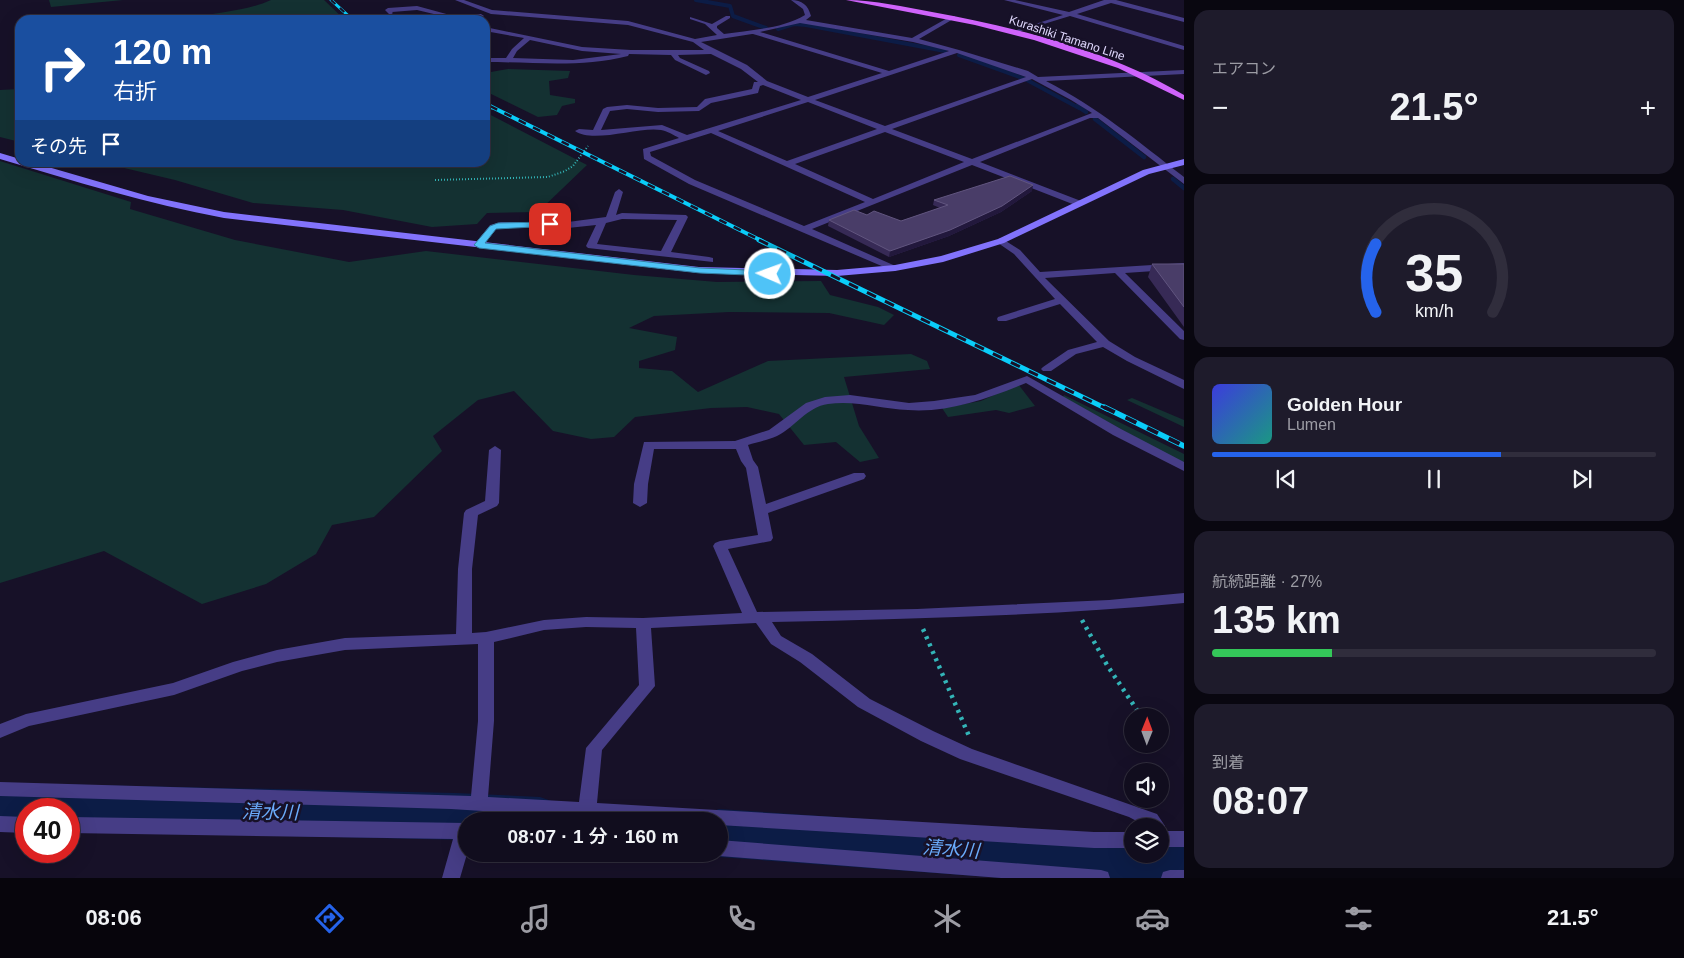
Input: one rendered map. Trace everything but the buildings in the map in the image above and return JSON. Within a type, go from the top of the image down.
[{"type":"main road","name":"Kurashiki Tamano Line","points":[[850,0],[880,2],[1016,32],[1076,50],[1140,74],[1184,98]]},
{"type":"street","points":[[458,0],[482,15],[503,14],[628,23],[695,41],[712,52],[744,67],[764,83],[1078,203]]},
{"type":"street","points":[[695,41],[721,35],[752,32],[800,21],[808,16],[806,8],[794,0]]},
{"type":"street","points":[[1008,0],[1135,31],[1184,48]]},
{"type":"street","points":[[1016,32],[1110,0],[1184,20]]},
{"type":"street","points":[[390,13],[388,10],[417,8],[444,15]]},
{"type":"street","points":[[714,29],[714,25],[719,20],[728,16]]},
{"type":"street","points":[[913,40],[953,17]]},
{"type":"street","points":[[692,18],[706,23],[721,35]]},
{"type":"street","points":[[800,21],[913,40],[957,51],[1035,78],[1100,115],[1184,181]]},
{"type":"street","points":[[490,30],[583,49],[674,53],[712,52]]},
{"type":"street","points":[[752,32],[890,73]]},
{"type":"street","points":[[508,60],[514,50],[530,37]]},
{"type":"street","points":[[895,268],[692,182],[647,157],[646,151],[957,51]]},
{"type":"street","points":[[490,60],[579,64],[645,52]]},
{"type":"street","points":[[674,53],[677,58],[706,73]]},
{"type":"street","points":[[571,69],[579,64]]},
{"type":"street","points":[[787,164],[883,129],[1035,78],[1184,72]]},
{"type":"street","points":[[596,132],[607,109],[627,107],[658,110],[699,109],[708,101],[755,91],[757,84],[764,83]]},
{"type":"street","points":[[804,229],[1089,116],[1100,115]]},
{"type":"street","points":[[579,131],[596,132],[662,127],[686,138]]},
{"type":"street","points":[[710,130],[873,202]]},
{"type":"street","points":[[0,156],[15,160]]},
{"type":"street","points":[[36,167],[114,191],[191,209],[267,221],[726,272],[837,273],[895,268],[943,258],[1001,241],[1146,172],[1184,162]]},
{"type":"street","points":[[619,192],[591,246],[709,260]]},
{"type":"street","points":[[479,245],[493,227],[501,225],[568,225],[622,216],[683,217],[665,254]]},
{"type":"street","points":[[1001,241],[1017,252],[1037,275],[1105,343],[1130,359],[1184,385]]},
{"type":"street","points":[[1037,275],[1184,266]]},
{"type":"street","points":[[1117,270],[1184,337]]},
{"type":"street","points":[[1002,319],[1063,300]]},
{"type":"street","points":[[1047,369],[1072,352],[1105,343]]},
{"type":"street","points":[[640,503],[641,484],[648,445],[741,444],[773,433],[810,406],[825,401],[850,399],[909,407],[934,405],[978,398],[1027,379],[1117,432],[1184,467]]},
{"type":"street","points":[[741,444],[747,461],[752,467],[766,538],[720,546],[756,617],[776,640],[806,658],[864,703],[927,736],[978,758],[1135,812],[1147,818]]},
{"type":"street","points":[[464,640],[465,569],[471,513],[492,503],[495,450]]},
{"type":"street","points":[[761,511],[859,476]]},
{"type":"street","points":[[0,731],[26,720],[174,689],[238,666],[277,656],[345,644],[486,638],[544,625],[586,622],[643,623],[756,617],[917,614],[1074,607],[1184,598]]},
{"type":"street","points":[[587,812],[594,748],[647,686],[643,623]]},
{"type":"street","points":[[478,804],[486,721],[486,638]]},
{"type":"street","points":[[0,788],[478,804],[557,812]]},
{"type":"street","points":[[728,822],[1124,840]]},
{"type":"street","points":[[0,824],[15,825]]},
{"type":"street","points":[[80,825],[458,831]]},
{"type":"street","points":[[728,849],[1102,878]]},
{"type":"street","points":[[451,878],[458,854]]},
{"type":"street","points":[[1170,878],[1184,878]]},
{"type":"path","points":[[435,180],[535,178],[564,173],[578,160],[581,152],[592,144],[579,131]]},
{"type":"path","points":[[1074,607],[1107,665],[1136,708]]},
{"type":"path","points":[[917,614],[978,758]]},
{"type":"green space","points":[[49,0],[123,0],[51,7]]},
{"type":"green space","points":[[271,0],[324,0],[340,15],[210,15]]},
{"type":"green space","points":[[508,69],[570,71],[568,78],[549,81],[550,95],[575,99],[575,103],[562,106],[557,115],[538,117],[490,93],[490,72]]},
{"type":"green space","points":[[15,89],[15,141],[0,137],[0,90]]},
{"type":"green space","points":[[490,115],[587,165],[538,212],[487,213],[477,224],[432,227],[343,210],[253,203],[175,180],[120,167],[490,167]]},
{"type":"green space","points":[[0,161],[131,202],[130,209],[235,240],[349,262],[426,251],[634,275],[717,282],[821,281],[830,295],[878,307],[894,315],[884,325],[829,313],[729,312],[654,316],[629,328],[677,337],[675,350],[639,361],[639,368],[672,371],[698,392],[768,361],[911,354],[927,361],[930,369],[844,377],[859,426],[879,458],[860,462],[836,442],[804,445],[779,414],[747,407],[711,408],[635,417],[614,437],[591,439],[553,431],[514,391],[478,400],[433,436],[442,451],[374,517],[332,525],[316,554],[266,584],[202,604],[104,551],[0,583]]},
{"type":"green space","points":[[1018,384],[1035,406],[1009,413],[996,410],[948,417],[942,408],[981,401]]},
{"type":"green space","points":[[1064,395],[1184,454],[1184,464],[1063,397]]},
{"type":"green space","points":[[1132,398],[1184,420],[1184,427],[1127,400]]},
{"type":"waterway","points":[[696,0],[730,6],[733,16],[766,28]]},
{"type":"waterway","points":[[778,29],[794,24],[806,25],[945,51]]},
{"type":"waterway","points":[[959,55],[1025,79],[1079,108]]},
{"type":"waterway","points":[[1077,106],[1086,112]]},
{"type":"waterway","points":[[1095,119],[1144,157]]},
{"type":"waterway","points":[[1173,179],[1184,188]]},
{"type":"waterway","name":"清水川","points":[[0,806],[458,816]]},
{"type":"waterway","name":"清水川","points":[[728,834],[1100,860],[1184,859]]},
{"type":"railway","points":[[331,0],[348,15]]},
{"type":"railway","points":[[490,106],[762,241]]},
{"type":"railway","points":[[759,240],[1107,409]]},
{"type":"railway","points":[[1104,407],[1184,446]]},
{"type":"route","points":[[550,224],[513,224],[493,227],[479,245],[700,270],[770,274]]}]
